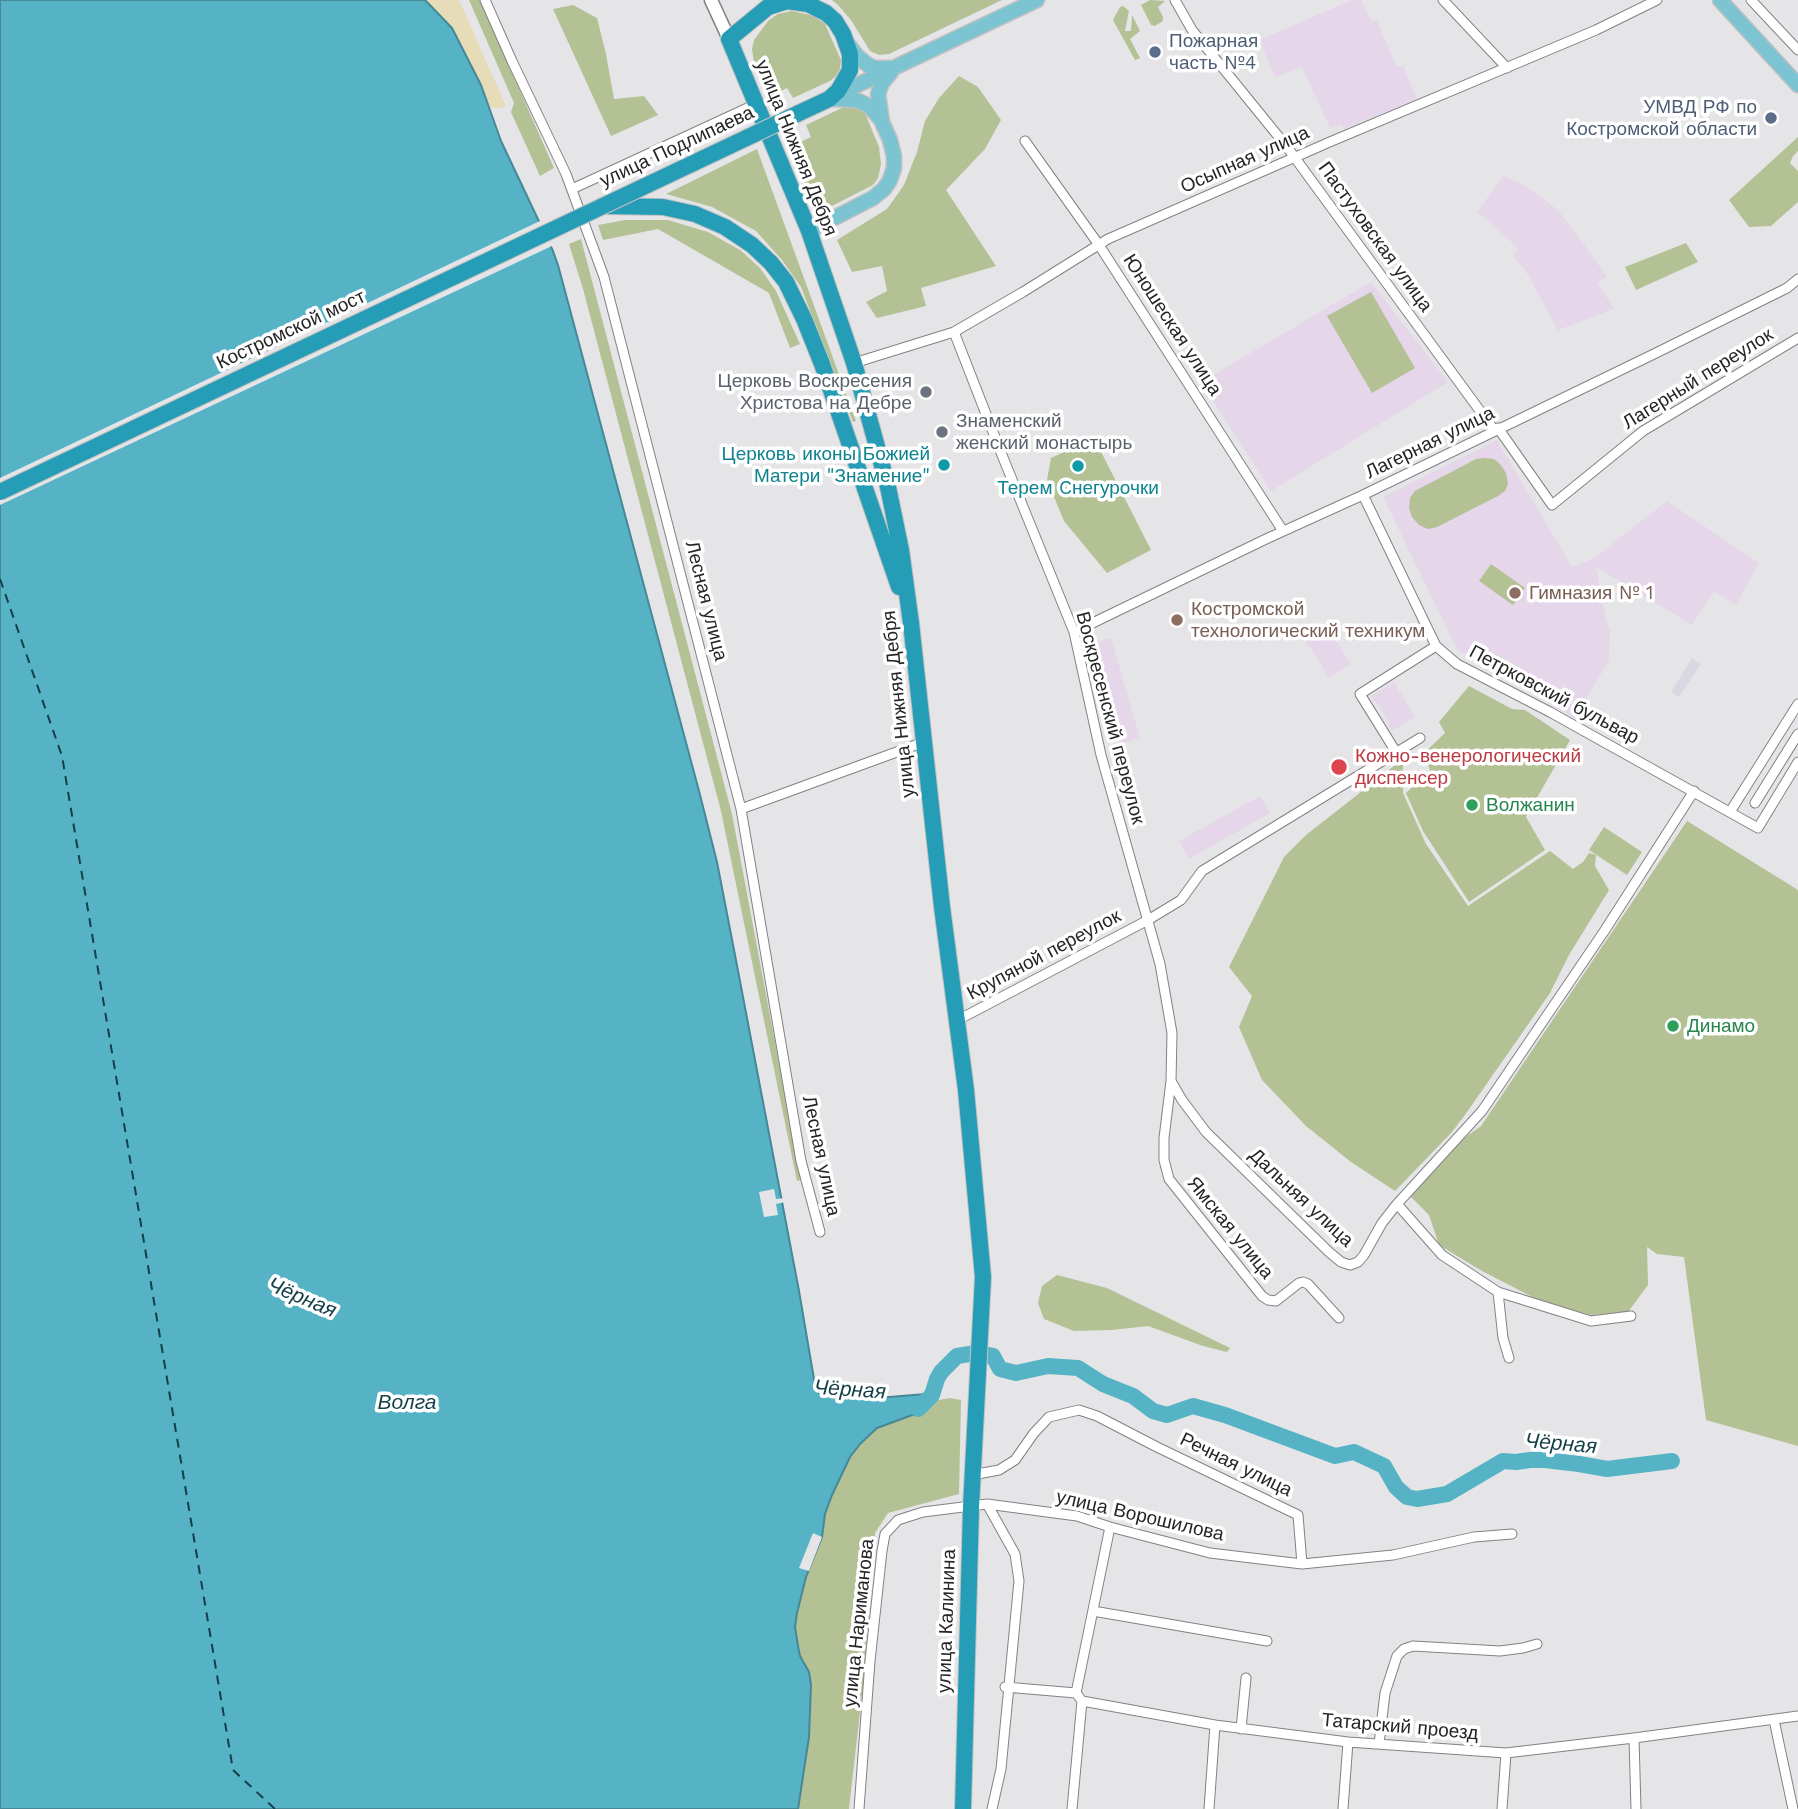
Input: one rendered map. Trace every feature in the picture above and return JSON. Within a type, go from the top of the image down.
[{"type":"highway","points":[[729,39],[768,7],[777,3],[793,1],[808,4],[826,13],[835,21],[848,44],[850,54],[849,70],[838,90],[829,99]]},
{"type":"highway","name":"улица Нижняя Дебря","points":[[729,39],[809,231],[854,363],[888,487],[901,550],[966,1090],[983,1277],[974,1434]]},
{"type":"highway","name":"улица Подлипаева","points":[[600,206],[829,99]]},
{"type":"highway","points":[[600,206],[663,207],[695,214],[725,227],[752,245],[771,262],[786,282],[822,364],[911,623]]},
{"type":"highway","name":"Костромской мост","points":[[0,492],[600,206]]},
{"type":"highway","name":"улица Калинина","points":[[962,1809],[979,1506],[972,1475],[974,1434]]},
{"type":"main road","name":"улица Нижняя Дебря","points":[[711,0],[729,39]]},
{"type":"main road","name":"улица Подлипаева","points":[[829,99],[1037,0]]},
{"type":"main road","points":[[1720,0],[1798,85]]},
{"type":"main road","points":[[848,44],[868,65],[875,68],[895,68]]},
{"type":"main road","points":[[882,122],[878,94],[882,83],[895,68]]},
{"type":"main road","points":[[809,231],[873,198],[884,189],[894,168],[890,140],[882,122],[869,106],[855,100],[829,99]]},
{"type":"street","name":"Лесная улица","points":[[485,0],[572,189],[604,277],[741,809],[801,1161],[820,1232]]},
{"type":"street","name":"Пастуховская улица","points":[[1175,0],[1192,30],[1295,157],[1552,505]]},
{"type":"street","points":[[1443,0],[1507,68]]},
{"type":"street","name":"Осыпная улица","points":[[854,363],[954,332],[1108,239],[1596,30],[1657,0]]},
{"type":"street","points":[[1751,0],[1798,50]]},
{"type":"street","points":[[572,189],[756,104]]},
{"type":"street","name":"Юношеская улица","points":[[1025,141],[1099,245],[1283,531]]},
{"type":"street","name":"Лагерная улица","points":[[1074,632],[1763,300],[1798,279]]},
{"type":"street","name":"Воскресенский переулок","points":[[954,332],[1074,632],[1101,755],[1148,920]]},
{"type":"street","name":"Лагерный переулок","points":[[1552,505],[1643,431],[1798,338]]},
{"type":"street","name":"Петрковский бульвар","points":[[1363,495],[1436,646],[1457,664],[1550,712],[1758,828],[1798,762]]},
{"type":"street","points":[[1396,752],[1360,694],[1436,646]]},
{"type":"street","points":[[1730,812],[1798,704]]},
{"type":"street","points":[[1755,803],[1798,734]]},
{"type":"street","points":[[1171,1081],[1172,1033],[1160,964],[1148,920],[1181,900],[1202,871],[1420,737]]},
{"type":"street","points":[[741,809],[924,742]]},
{"type":"street","name":"Дальняя улица","points":[[1171,1081],[1206,1132],[1329,1252],[1341,1262],[1350,1265],[1358,1262],[1397,1203],[1482,1111],[1605,930],[1694,791]]},
{"type":"street","name":"Крупяной переулок","points":[[956,1021],[1148,920]]},
{"type":"street","name":"Ямская улица","points":[[1171,1081],[1164,1138],[1164,1160],[1169,1180],[1262,1296],[1276,1301],[1303,1282],[1308,1284],[1339,1318]]},
{"type":"street","points":[[1397,1203],[1442,1255],[1498,1292],[1591,1321],[1631,1317]]},
{"type":"street","points":[[1498,1292],[1501,1326],[1509,1358]]},
{"type":"street","name":"Речная улица","points":[[972,1475],[999,1471],[1015,1460],[1049,1417],[1079,1410],[1097,1416],[1298,1515],[1302,1564]]},
{"type":"street","points":[[979,1506],[1015,1554],[1019,1581],[1001,1769],[992,1809]]},
{"type":"street","name":"улица Ворошилова","points":[[979,1506],[1077,1516],[1210,1553],[1302,1564]]},
{"type":"street","name":"улица Нариманова","points":[[859,1809],[870,1661],[885,1534],[898,1520],[909,1515],[923,1511],[979,1506]]},
{"type":"street","points":[[1072,1809],[1079,1697],[1110,1527]]},
{"type":"street","points":[[1302,1564],[1393,1555],[1474,1537],[1513,1534]]},
{"type":"street","points":[[1093,1611],[1267,1641]]},
{"type":"street","points":[[1379,1744],[1385,1693],[1396,1657],[1404,1649],[1413,1646],[1500,1651],[1537,1644]]},
{"type":"street","points":[[1241,1729],[1246,1678]]},
{"type":"street","name":"Татарский проезд","points":[[1007,1687],[1079,1697],[1241,1729],[1348,1742],[1506,1753],[1798,1716]]},
{"type":"street","points":[[1774,1720],[1793,1809]]},
{"type":"street","points":[[1209,1809],[1215,1725]]},
{"type":"street","points":[[1634,1738],[1636,1809]]},
{"type":"street","points":[[1343,1809],[1348,1742]]},
{"type":"street","points":[[1502,1809],[1506,1753]]},
{"type":"shaded area","points":[[1352,0],[1361,0],[1372,21],[1377,21],[1397,67],[1403,65],[1417,99],[1344,129],[1342,125],[1330,128],[1302,67],[1275,77],[1259,40]]},
{"type":"shaded area","points":[[1503,176],[1523,184],[1558,210],[1607,277],[1597,282],[1614,309],[1558,330],[1525,270],[1513,256],[1518,248],[1477,212]]},
{"type":"shaded area","points":[[1371,282],[1448,382],[1271,491],[1201,382]]},
{"type":"shaded area","name":"Гимназия № 1","points":[[1497,440],[1572,567],[1594,558],[1667,501],[1759,563],[1736,605],[1714,591],[1692,625],[1596,567],[1610,630],[1609,661],[1574,718],[1457,649],[1383,497]]},
{"type":"shaded area","points":[[1329,629],[1351,664],[1328,678],[1306,643]]},
{"type":"shaded area","points":[[1111,638],[1140,738],[1120,744],[1091,644]]},
{"type":"shaded area","points":[[1692,658],[1701,664],[1679,697],[1671,692]]},
{"type":"shaded area","points":[[1394,682],[1415,717],[1392,731],[1388,725],[1390,723],[1371,696]]},
{"type":"shaded area","points":[[1260,796],[1270,813],[1189,859],[1179,841]]},
{"type":"green space","points":[[469,0],[480,0],[554,168],[540,176],[511,112],[514,103]]},
{"type":"green space","points":[[832,0],[1002,0],[889,54],[879,55],[870,51],[851,20]]},
{"type":"green space","points":[[1150,0],[1165,1],[1158,7],[1163,21],[1155,26],[1151,25],[1141,5]]},
{"type":"green space","points":[[573,5],[597,18],[614,99],[644,96],[658,115],[611,136],[553,9]]},
{"type":"green space","points":[[1123,6],[1129,11],[1125,31],[1131,31],[1132,15],[1140,31],[1130,39],[1140,58],[1135,60],[1113,20]]},
{"type":"green space","points":[[792,11],[814,16],[825,24],[841,60],[840,69],[830,81],[793,98],[787,88],[777,96],[776,102],[789,133],[803,141],[811,137],[806,125],[846,106],[858,108],[865,113],[879,147],[881,164],[878,178],[873,185],[822,211],[814,206],[754,63],[754,40],[769,20],[778,14]]},
{"type":"green space","points":[[959,76],[978,87],[1001,120],[985,149],[946,190],[996,266],[921,288],[926,306],[877,318],[866,302],[887,291],[882,266],[852,272],[837,240],[887,209],[904,185],[925,121],[939,98]]},
{"type":"green space","points":[[1798,137],[1798,151],[1790,163],[1798,171],[1798,202],[1771,226],[1749,227],[1729,200]]},
{"type":"green space","points":[[757,149],[856,421],[853,422],[801,287],[782,260],[756,231],[712,207],[666,194]]},
{"type":"green space","points":[[625,220],[668,220],[708,232],[740,250],[760,268],[776,291],[800,344],[790,348],[769,293],[658,229],[603,240],[598,225]]},
{"type":"green space","points":[[581,239],[732,814],[801,1180],[797,1181],[721,811],[569,244]]},
{"type":"green space","points":[[1686,243],[1698,262],[1636,290],[1625,267]]},
{"type":"green space","points":[[1371,292],[1415,368],[1372,393],[1327,316]]},
{"type":"green space","points":[[1094,438],[1151,550],[1107,573],[1064,521],[1047,480],[1051,458]]},
{"type":"green space","points":[[1476,459],[1494,459],[1506,473],[1508,484],[1505,491],[1437,527],[1428,529],[1419,525],[1409,508],[1410,498],[1415,491]]},
{"type":"green space","points":[[1491,564],[1525,588],[1513,605],[1479,581]]},
{"type":"green space","name":"Волжанин","points":[[1469,686],[1512,709],[1525,710],[1570,740],[1526,817],[1545,850],[1469,902],[1423,831],[1406,793],[1430,770],[1424,753],[1445,733],[1439,722]]},
{"type":"green space","points":[[1403,759],[1403,793],[1426,844],[1468,906],[1550,851],[1573,869],[1583,862],[1589,853],[1596,855],[1595,866],[1609,890],[1569,955],[1550,993],[1467,1112],[1452,1132],[1395,1191],[1351,1162],[1306,1126],[1262,1080],[1239,1027],[1252,996],[1229,967],[1284,857],[1306,835]]},
{"type":"green space","name":"Динамо","points":[[1687,821],[1798,890],[1798,1446],[1706,1420],[1684,1257],[1657,1254],[1647,1247],[1648,1285],[1628,1312],[1592,1315],[1544,1303],[1439,1245],[1429,1215],[1410,1196],[1460,1141],[1481,1126]]},
{"type":"green space","points":[[1604,827],[1642,852],[1627,875],[1589,850]]},
{"type":"green space","points":[[1057,1275],[1107,1288],[1230,1348],[1227,1352],[1203,1346],[1148,1326],[1074,1331],[1044,1319],[1038,1303],[1042,1286]]},
{"type":"green space","points":[[950,1398],[961,1400],[959,1494],[888,1513],[875,1533],[864,1676],[849,1809],[798,1809],[809,1737],[811,1685],[809,1672],[800,1656],[795,1627],[806,1577],[822,1537],[825,1514],[832,1495],[850,1457],[859,1444],[877,1428],[925,1409],[933,1401]]},
{"type":"sand","points":[[425,0],[459,0],[506,106],[488,107],[481,85],[452,28]]},
{"type":"water","name":"Волга","points":[[0,0],[425,0],[452,28],[481,85],[501,141],[558,265],[699,791],[717,862],[815,1385],[818,1392],[826,1396],[932,1395],[933,1401],[925,1409],[877,1428],[860,1444],[850,1457],[825,1514],[822,1537],[806,1577],[795,1627],[800,1656],[809,1672],[811,1685],[809,1737],[798,1809],[0,1809]]},
{"type":"pier","points":[[542,220],[554,245],[0,505],[0,478]]},
{"type":"pier","points":[[774,1189],[776,1199],[785,1198],[785,1202],[776,1204],[778,1215],[764,1217],[759,1192]]},
{"type":"pier","points":[[813,1533],[822,1537],[809,1571],[799,1568]]},
{"type":"waterway","name":"Чёрная","points":[[918,1409],[932,1395],[941,1372],[957,1356],[976,1353],[993,1356],[1000,1369],[1016,1373],[1048,1366],[1078,1368],[1103,1384],[1133,1396],[1153,1411],[1167,1415],[1193,1406],[1225,1415],[1335,1456],[1354,1452],[1384,1466],[1396,1487],[1407,1497],[1417,1499],[1447,1494],[1503,1461],[1545,1460],[1607,1469],[1672,1461]]},
{"type":"ferry route","points":[[0,579],[62,756],[233,1770],[275,1809]]},
{"type":"place","name":"Пожарная часть №4","points":[[1155,52]]},
{"type":"place","name":"УМВД РФ по Костромской области","points":[[1771,118]]},
{"type":"place","name":"Церковь Воскресения Христова на Дебре","points":[[926,392]]},
{"type":"place","name":"Знаменский женский монастырь","points":[[942,432]]},
{"type":"place","name":"Церковь иконы Божией Матери \"Знамение\"","points":[[944,465]]},
{"type":"place","name":"Терем Cнегурочки","points":[[1078,466]]},
{"type":"place","name":"Гимназия № 1","points":[[1515,593]]},
{"type":"place","name":"Костромской технологический техникум","points":[[1177,620]]},
{"type":"place","name":"Кожно-венерологический диспенсер","points":[[1339,767]]},
{"type":"place","name":"Волжанин","points":[[1472,805]]},
{"type":"place","name":"Динамо","points":[[1673,1026]]}]
